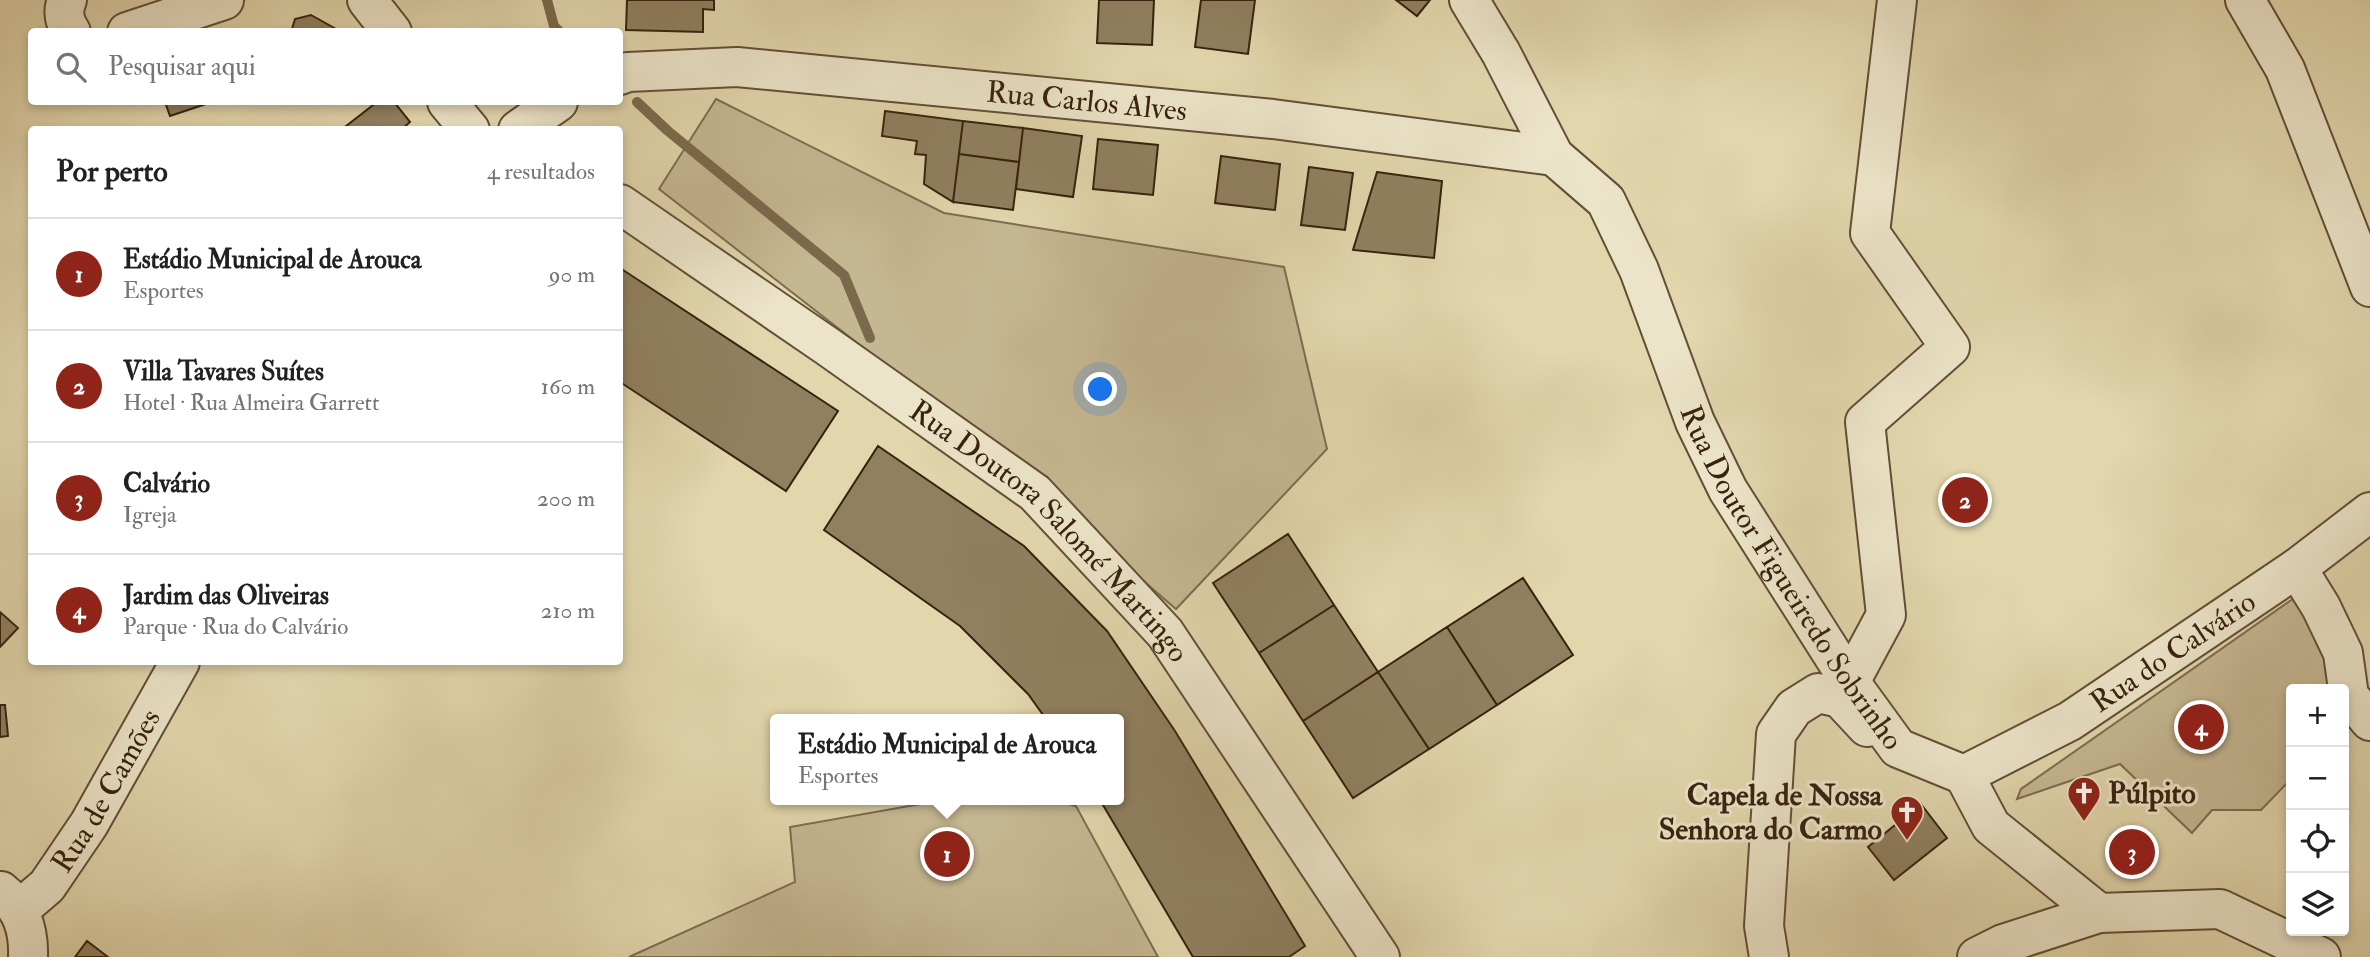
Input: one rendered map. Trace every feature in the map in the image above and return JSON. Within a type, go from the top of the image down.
[{"type":"street","points":[[67,0],[64,19],[69,28]]},
{"type":"street","points":[[140,28],[224,0]]},
{"type":"street","points":[[367,0],[389,28]]},
{"type":"street","points":[[1469,0],[1554,156]]},
{"type":"street","points":[[1850,682],[1886,615],[1865,422],[1950,347],[1870,233],[1897,0]]},
{"type":"street","points":[[2245,0],[2284,69],[2370,287]]},
{"type":"street","name":"Rua Carlos Alves","points":[[623,74],[737,67],[1273,119],[1554,156]]},
{"type":"street","points":[[449,105],[467,126]]},
{"type":"street","points":[[524,126],[554,105]]},
{"type":"street","name":"Rua Doutor Figueiredo Sobrinho","points":[[1554,156],[1606,201],[1639,270],[1695,422],[1728,489],[1850,682],[1898,748],[1964,775]]},
{"type":"street","name":"Rua Doutora Salomé Martingo","points":[[623,206],[1035,493],[1165,633],[1380,957]]},
{"type":"street","name":"Rua do Calvário","points":[[1964,775],[2070,721],[2297,568],[2370,512]]},
{"type":"street","points":[[2297,568],[2321,607],[2343,653],[2349,696],[2370,721]]},
{"type":"street","name":"Rua de Camões","points":[[9,901],[47,886],[89,824],[178,665]]},
{"type":"street","points":[[1769,957],[1764,926],[1776,734],[1788,716],[1794,708],[1818,693],[1840,698],[1898,759],[1910,753]]},
{"type":"street","points":[[1964,775],[1991,826],[2099,913]]},
{"type":"street","points":[[9,901],[28,932],[28,957]]},
{"type":"street","points":[[1977,957],[2003,944],[2099,913],[2220,909],[2321,957]]},
{"type":"shaded area","points":[[716,99],[944,213],[1284,267],[1327,449],[1176,609],[955,419],[659,189]]},
{"type":"shaded area","points":[[2297,596],[2334,668],[2336,684],[2286,684],[2286,784],[2261,810],[2212,810],[2192,833],[2120,764],[2017,799],[2021,789]]},
{"type":"shaded area","points":[[915,805],[1076,806],[1158,957],[629,957],[795,882],[790,827]]},
{"type":"building","points":[[627,0],[714,0],[714,10],[703,9],[703,32],[626,30]]},
{"type":"building","points":[[1099,0],[1154,0],[1152,45],[1097,43]]},
{"type":"building","points":[[1201,0],[1255,0],[1248,54],[1195,47]]},
{"type":"building","points":[[1396,0],[1430,0],[1417,16]]},
{"type":"building","points":[[311,15],[334,28],[292,28],[295,19]]},
{"type":"building","points":[[166,105],[203,105],[170,116]]},
{"type":"building","points":[[373,105],[396,105],[410,122],[406,126],[346,126]]},
{"type":"building","points":[[885,111],[963,121],[953,202],[924,184],[926,155],[915,154],[917,141],[882,136]]},
{"type":"building","points":[[963,121],[1023,128],[1019,162],[959,154]]},
{"type":"building","points":[[1023,128],[1082,136],[1073,197],[1016,189]]},
{"type":"building","points":[[1098,139],[1158,145],[1153,195],[1093,189]]},
{"type":"building","points":[[959,154],[1019,162],[1013,210],[953,202]]},
{"type":"building","points":[[1221,156],[1280,164],[1275,210],[1215,203]]},
{"type":"building","points":[[1309,167],[1353,173],[1345,230],[1301,225]]},
{"type":"building","points":[[1377,172],[1442,181],[1434,258],[1353,250]]},
{"type":"building","points":[[623,270],[838,411],[786,491],[623,384]]},
{"type":"building","points":[[878,446],[1024,546],[1107,631],[1175,731],[1305,946],[1289,957],[1193,957],[1103,805],[1124,805],[1124,714],[1042,714],[1028,694],[960,626],[824,530]]},
{"type":"building","points":[[1288,534],[1334,605],[1259,653],[1213,583]]},
{"type":"building","points":[[1523,578],[1573,655],[1497,705],[1447,627]]},
{"type":"building","points":[[1334,605],[1378,672],[1303,721],[1259,653]]},
{"type":"building","points":[[0,612],[18,628],[0,647]]},
{"type":"building","points":[[1447,627],[1497,705],[1429,749],[1378,672]]},
{"type":"building","points":[[1378,672],[1429,749],[1353,798],[1303,721]]},
{"type":"building","points":[[0,705],[5,705],[8,736],[0,737]]},
{"type":"building","name":"Capela de Nossa Senhora do Carmo","points":[[1921,804],[1947,838],[1894,880],[1868,847]]},
{"type":"building","points":[[87,941],[108,957],[75,957]]},
{"type":"waterway","points":[[547,0],[556,28]]},
{"type":"waterway","points":[[637,102],[668,131],[844,275],[870,338]]},
{"type":"place","name":"Villa Tavares Suítes","points":[[1965,500]]},
{"type":"place","name":"Jardim das Oliveiras","points":[[2201,727]]},
{"type":"place","name":"Púlpito","points":[[2084,823]]},
{"type":"place","name":"Capela de Nossa Senhora do Carmo","points":[[1907,842]]},
{"type":"place","name":"Calvário","points":[[2132,852]]},
{"type":"place","name":"Estádio Municipal de Arouca","points":[[947,854]]}]
